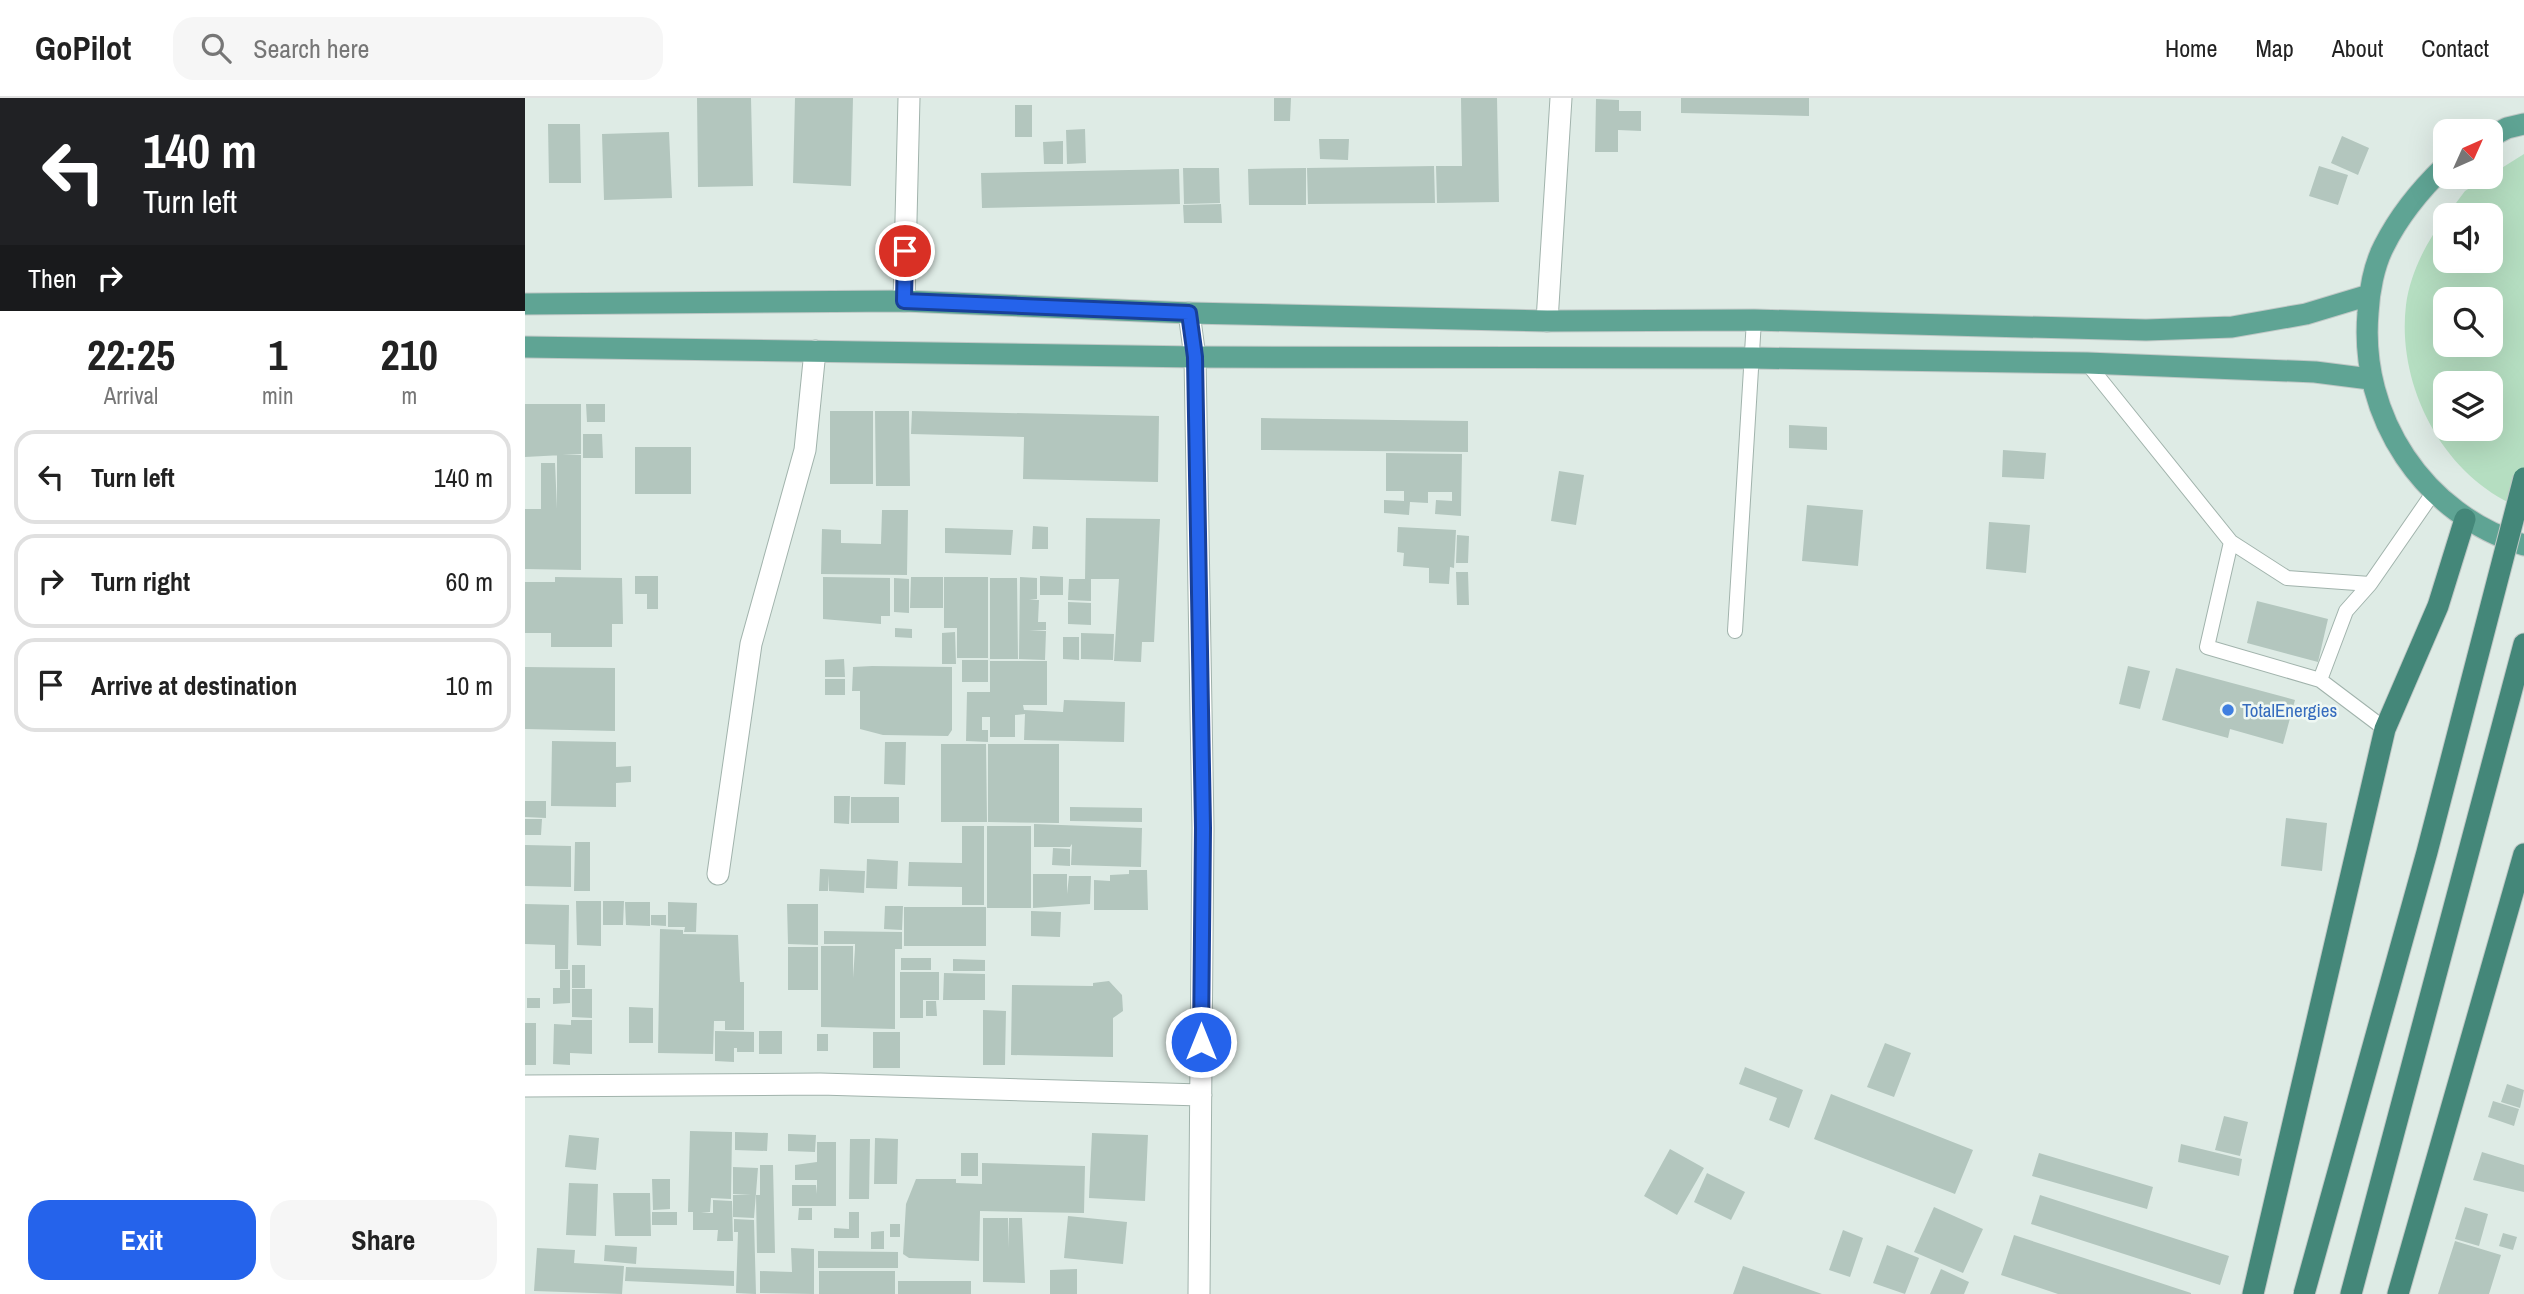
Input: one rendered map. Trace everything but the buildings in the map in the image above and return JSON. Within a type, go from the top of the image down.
[{"type":"highway","points":[[2304,1294],[2427,852],[2524,478]]},
{"type":"highway","points":[[2253,1294],[2385,729],[2438,606],[2465,519]]},
{"type":"highway","points":[[2351,1294],[2524,644]]},
{"type":"highway","points":[[2398,1294],[2524,854]]},
{"type":"main road","points":[[2503,130],[2524,124]]},
{"type":"main road","points":[[2433,178],[2413,197],[2382,248],[2369,295],[2365,342],[2370,379],[2393,441],[2433,493],[2465,519],[2501,538],[2524,545]]},
{"type":"main road","points":[[525,304],[904,301],[1189,313],[1547,321],[1754,320],[2171,329],[2256,322],[2344,304],[2369,295]]},
{"type":"main road","points":[[525,347],[1195,357],[1754,358],[2087,363],[2315,372],[2370,379]]},
{"type":"street","points":[[904,301],[909,98]]},
{"type":"street","points":[[1547,321],[1561,98]]},
{"type":"street","points":[[1189,313],[1195,357],[1203,828],[1199,1294]]},
{"type":"street","points":[[719,874],[751,644],[805,450],[815,351]]},
{"type":"street","points":[[525,1086],[820,1084],[1201,1096]]},
{"type":"lane","points":[[1735,631],[1754,358],[1754,320]]},
{"type":"lane","points":[[2087,363],[2231,542],[2287,578],[2370,583]]},
{"type":"lane","points":[[2320,680],[2346,611],[2370,583],[2433,493]]},
{"type":"lane","points":[[2231,542],[2207,647],[2320,680],[2385,729]]},
{"type":"green space","points":[[2524,154],[2524,509],[2496,495],[2471,476],[2441,441],[2503,441],[2503,371],[2433,371],[2433,429],[2418,398],[2409,367],[2405,336],[2408,293],[2420,259],[2433,234],[2433,273],[2503,273],[2503,203],[2456,203],[2468,189],[2503,189],[2503,167]]},
{"type":"place","name":"TotalEnergies","points":[[2228,710]]},
{"type":"route","points":[[905,251],[904,301],[1189,313],[1195,357],[1203,828],[1201,1042]]}]
